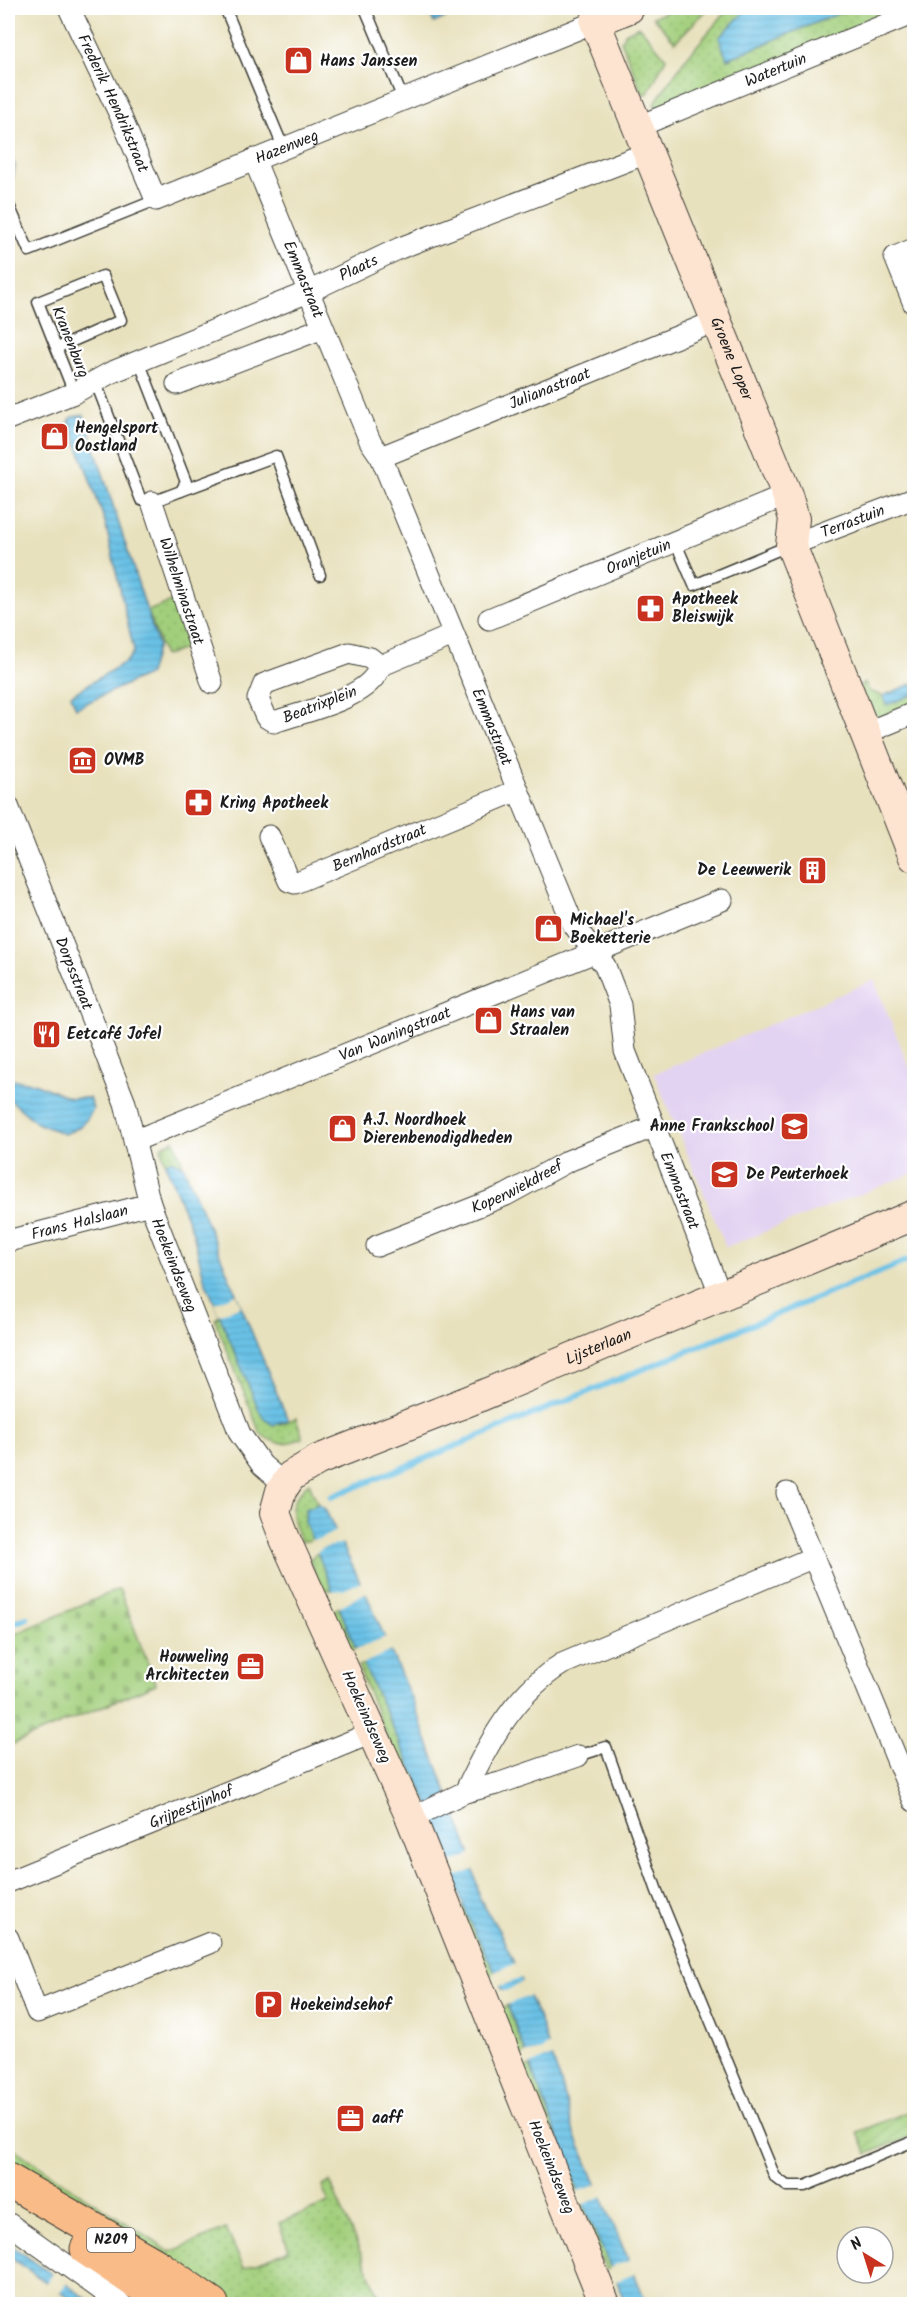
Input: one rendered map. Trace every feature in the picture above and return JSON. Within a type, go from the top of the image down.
[{"type":"main road","name":"N209","points":[[8,2180],[159,2267],[212,2304]]},
{"type":"main road","name":"N209","points":[[8,2192],[63,2234],[169,2304]]},
{"type":"street","name":"Frederik Hendrikstraat","points":[[69,8],[121,117],[156,200]]},
{"type":"street","points":[[595,22],[629,8]]},
{"type":"street","name":"Watertuin","points":[[642,140],[915,13]]},
{"type":"street","name":"Hazenweg","points":[[156,200],[595,22]]},
{"type":"street","name":"Groene Loper","points":[[595,22],[787,495],[794,519],[791,545],[863,734],[915,857]]},
{"type":"street","name":"Plaats","points":[[8,419],[74,393],[96,383],[110,373],[308,292],[400,248],[642,140]]},
{"type":"street","name":"Emmastraat","points":[[254,159],[370,441],[381,457],[516,791],[573,924],[582,938],[597,953],[620,1005],[625,1051],[721,1296]]},
{"type":"street","points":[[915,249],[895,258],[915,304]]},
{"type":"street","name":"Julianastraat","points":[[381,457],[716,321]]},
{"type":"street","points":[[177,384],[323,328]]},
{"type":"street","name":"Oranjetuin","points":[[489,619],[787,495]]},
{"type":"street","name":"Terrastuin","points":[[791,545],[915,498]]},
{"type":"street","name":"Wilhelminastraat","points":[[152,502],[212,683]]},
{"type":"street","points":[[380,666],[453,635]]},
{"type":"street","name":"Beatrixplein","points":[[349,653],[370,658],[380,666],[376,677],[362,691],[274,722],[266,717],[258,699],[264,684],[349,653]]},
{"type":"street","points":[[863,734],[915,713]]},
{"type":"street","name":"Bernhardstraat","points":[[269,836],[289,881],[295,884],[516,791]]},
{"type":"street","name":"Dorpsstraat","points":[[8,806],[125,1103],[134,1141]]},
{"type":"street","name":"Van Waningstraat","points":[[134,1141],[722,900]]},
{"type":"street","name":"Koperwiekdreef","points":[[378,1246],[506,1195],[568,1161],[655,1126]]},
{"type":"street","name":"Hoekeindseweg","points":[[134,1141],[150,1204],[240,1434],[262,1465],[285,1484],[275,1513],[374,1732],[417,1815],[605,2304]]},
{"type":"street","name":"Frans Halslaan","points":[[8,1241],[150,1204]]},
{"type":"street","name":"Lijsterlaan","points":[[285,1484],[291,1476],[318,1460],[915,1215]]},
{"type":"street","points":[[787,1493],[915,1801]]},
{"type":"street","points":[[460,1795],[504,1720],[541,1677],[562,1664],[814,1557]]},
{"type":"street","name":"Grijpestijnhof","points":[[8,1882],[374,1732]]},
{"type":"street","points":[[417,1815],[460,1795],[500,1784],[578,1756]]},
{"type":"street","points":[[8,1938],[37,2012],[210,1943]]},
{"type":"street","points":[[8,2223],[121,2304]]},
{"type":"lane","points":[[225,8],[283,147]]},
{"type":"lane","points":[[365,8],[403,99]]},
{"type":"lane","name":"Hazenweg","points":[[8,203],[29,251],[156,200]]},
{"type":"lane","name":"Kranenburg","points":[[57,348],[121,320],[103,276],[38,302],[74,393]]},
{"type":"lane","points":[[139,361],[186,482],[181,491]]},
{"type":"lane","name":"Wilhelminastraat","points":[[96,383],[141,500],[152,502]]},
{"type":"lane","points":[[152,502],[276,456],[320,575]]},
{"type":"lane","points":[[675,541],[694,585],[791,545]]},
{"type":"lane","points":[[578,1756],[606,1746],[657,1891],[775,2177],[786,2186],[805,2186],[915,2141]]},
{"type":"shaded area","name":"Anne Frankschool","points":[[874,980],[914,1079],[914,1173],[726,1247],[654,1074]]},
{"type":"green space","points":[[675,8],[709,8],[675,42],[653,17]]},
{"type":"green space","points":[[729,8],[748,8],[719,38],[728,59],[852,8],[909,8],[657,110],[654,104],[683,62]]},
{"type":"green space","points":[[639,26],[666,58],[648,93],[643,95],[621,41],[625,33]]},
{"type":"green space","points":[[179,599],[195,645],[164,656],[148,611]]},
{"type":"green space","points":[[865,683],[869,691],[883,696],[887,704],[914,694],[914,704],[873,720],[859,686]]},
{"type":"green space","points":[[174,1140],[183,1165],[170,1160],[165,1163],[161,1147]]},
{"type":"green space","points":[[220,1314],[264,1419],[280,1424],[296,1418],[303,1438],[281,1443],[260,1433],[215,1320]]},
{"type":"green space","points":[[309,1483],[318,1504],[306,1509],[305,1522],[313,1540],[301,1542],[294,1525],[292,1510],[296,1497]]},
{"type":"green space","points":[[318,1552],[333,1591],[322,1589],[309,1560]]},
{"type":"green space","points":[[119,1589],[156,1684],[8,1746],[8,1637]]},
{"type":"green space","points":[[339,1606],[356,1649],[349,1651],[333,1612]]},
{"type":"green space","points":[[363,1664],[426,1799],[411,1798],[358,1666]]},
{"type":"green space","points":[[464,1906],[496,1974],[484,1975],[458,1911]]},
{"type":"green space","points":[[507,2005],[526,2054],[517,2056],[499,2013]]},
{"type":"green space","points":[[530,2065],[557,2135],[548,2136],[522,2070]]},
{"type":"green space","points":[[914,2109],[914,2135],[867,2154],[858,2132]]},
{"type":"green space","points":[[8,2144],[170,2252],[226,2229],[244,2268],[289,2250],[279,2223],[329,2203],[322,2186],[330,2182],[383,2304],[225,2304],[8,2168]]},
{"type":"green space","points":[[561,2144],[579,2191],[571,2193],[554,2149]]},
{"type":"green space","points":[[584,2203],[611,2268],[606,2270],[577,2208]]},
{"type":"water","points":[[427,8],[466,8],[434,23]]},
{"type":"water","points":[[748,8],[852,8],[727,59],[719,38]]},
{"type":"water","points":[[8,150],[15,166],[12,184],[8,185]]},
{"type":"water","points":[[84,415],[158,645],[149,674],[76,708],[71,695],[127,661],[134,651],[105,522],[69,421],[72,417]]},
{"type":"water","points":[[914,683],[914,694],[887,705],[883,696]]},
{"type":"water","points":[[8,1079],[34,1083],[70,1098],[89,1098],[93,1109],[82,1125],[64,1134],[37,1123],[8,1098]]},
{"type":"water","points":[[170,1160],[183,1165],[288,1420],[273,1425],[264,1419],[258,1408],[204,1278],[193,1233],[165,1163]]},
{"type":"water","points":[[318,1504],[325,1509],[367,1596],[413,1703],[470,1853],[480,1899],[501,1934],[540,2021],[563,2089],[572,2127],[647,2304],[627,2304],[590,2221],[495,1972],[473,1929],[434,1829],[436,1826],[426,1799],[356,1649],[305,1522],[306,1509]]},
{"type":"water","points":[[8,2243],[94,2304],[78,2304],[8,2256]]},
{"type":"pier","points":[[236,1294],[241,1306],[219,1315],[214,1303]]},
{"type":"pier","points":[[338,1530],[344,1543],[323,1548],[315,1554],[310,1540],[320,1539]]},
{"type":"pier","points":[[363,1581],[367,1592],[337,1608],[330,1591],[343,1590]]},
{"type":"pier","points":[[388,1636],[393,1650],[360,1665],[354,1650]]},
{"type":"pier","points":[[473,1854],[476,1869],[453,1878],[447,1864]]},
{"type":"pier","points":[[516,1963],[522,1978],[497,1987],[492,1973]]},
{"type":"pier","points":[[524,1981],[530,1996],[505,2005],[499,1991],[506,1991]]},
{"type":"pier","points":[[551,2044],[556,2057],[545,2058],[529,2066],[524,2054],[542,2050]]},
{"type":"pier","points":[[599,2184],[603,2196],[582,2205],[576,2192]]},
{"type":"pier","points":[[632,2260],[637,2273],[614,2282],[609,2268]]},
{"type":"pier","points":[[54,2272],[68,2282],[58,2294],[45,2285]]},
{"type":"waterway","points":[[331,1497],[914,1258]]},
{"type":"waterway","points":[[8,1625],[27,1618]]},
{"type":"place","name":"Hans Janssen","points":[[299,61]]},
{"type":"place","name":"Hengelsport Oostland","points":[[54,437]]},
{"type":"place","name":"Apotheek Bleiswijk","points":[[651,608]]},
{"type":"place","name":"OVMB","points":[[83,760]]},
{"type":"place","name":"Kring Apotheek","points":[[199,803]]},
{"type":"place","name":"De Leeuwerik","points":[[812,870]]},
{"type":"place","name":"Michael's Boeketterie","points":[[549,929]]},
{"type":"place","name":"Hans van Straalen","points":[[489,1021]]},
{"type":"place","name":"Eetcafé Jofel","points":[[46,1034]]},
{"type":"place","name":"Anne Frankschool","points":[[795,1126]]},
{"type":"place","name":"A.J. Noordhoek Dierenbenodigdheden","points":[[342,1129]]},
{"type":"place","name":"De Peuterhoek","points":[[725,1174]]},
{"type":"place","name":"Houweling Architecten","points":[[250,1666]]},
{"type":"place","name":"Hoekeindsehof","points":[[269,2005]]},
{"type":"place","name":"aaff","points":[[351,2118]]}]
